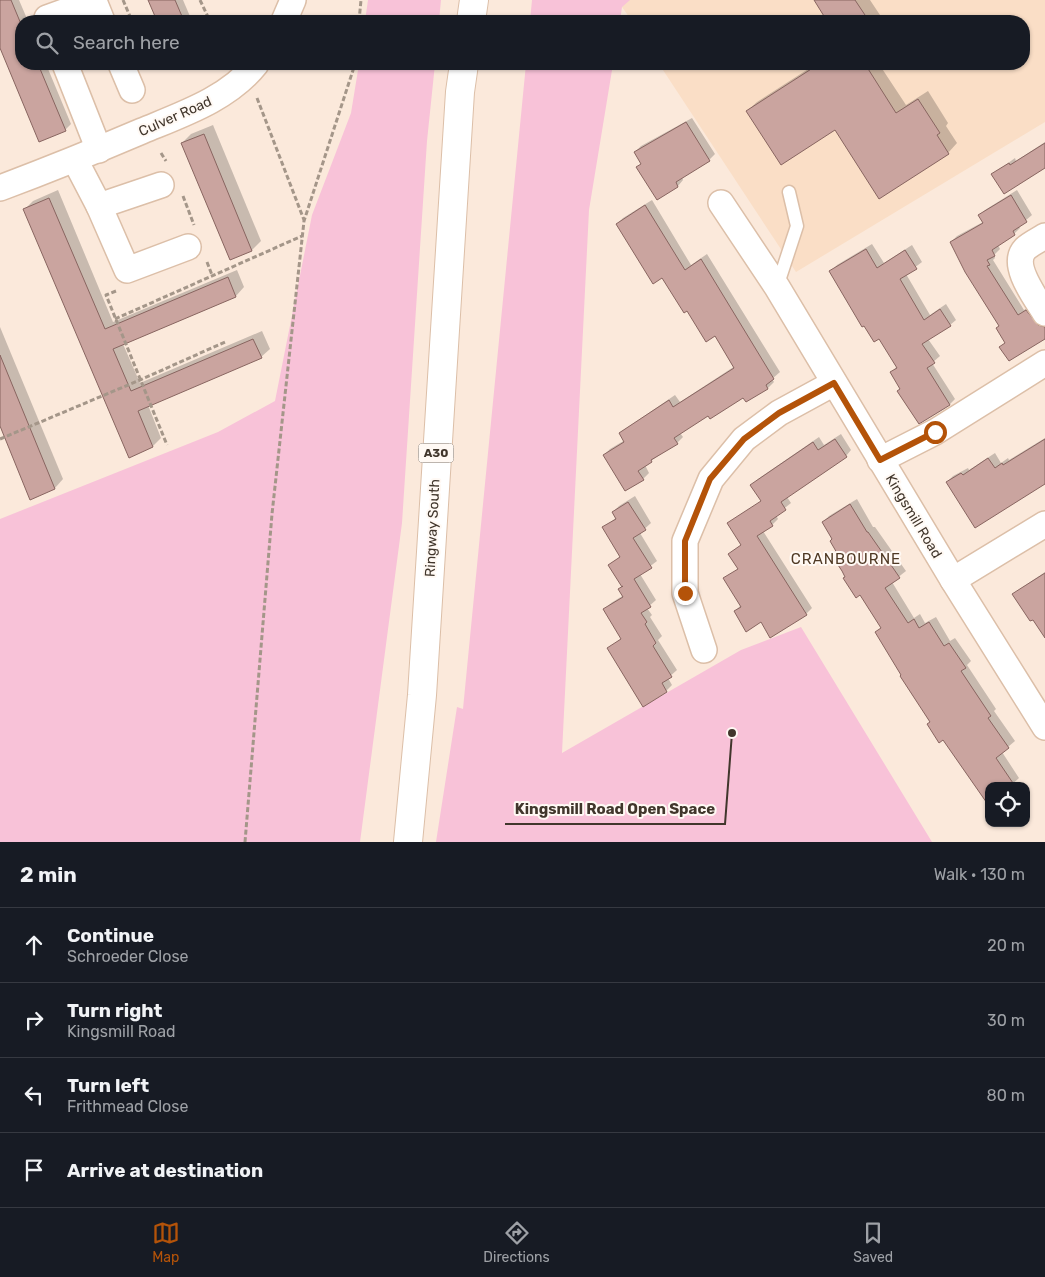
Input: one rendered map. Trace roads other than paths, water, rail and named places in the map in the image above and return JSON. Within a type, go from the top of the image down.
[{"type":"main road","points":[[471,15],[474,0]]},
{"type":"main road","name":"Ringway South","points":[[408,842],[422,695],[440,394],[460,92],[463,70]]},
{"type":"street","points":[[287,15],[293,0]]},
{"type":"street","points":[[55,15],[94,1],[100,15]]},
{"type":"street","points":[[67,70],[99,150]]},
{"type":"street","points":[[123,70],[132,90]]},
{"type":"street","name":"Culver Road","points":[[0,188],[75,160],[198,107],[224,93],[252,70]]},
{"type":"street","points":[[75,160],[99,206],[127,270],[197,246]]},
{"type":"street","points":[[99,206],[170,187]]},
{"type":"street","name":"Kingsmill Road","points":[[721,203],[777,287],[953,580],[1045,727]]},
{"type":"street","points":[[1045,236],[1025,249],[1020,259],[1020,269],[1045,313]]},
{"type":"street","points":[[880,460],[935,432],[1045,363]]},
{"type":"street","points":[[704,650],[685,593],[685,541],[710,479],[744,439],[779,413],[834,383]]},
{"type":"street","points":[[953,580],[1045,524]]},
{"type":"lane","points":[[777,287],[797,226],[789,192]]},
{"type":"place","name":"Kingsmill Road Open Space","points":[[732,733]]},
{"type":"district","name":"CRANBOURNE","points":[[846,559]]}]
